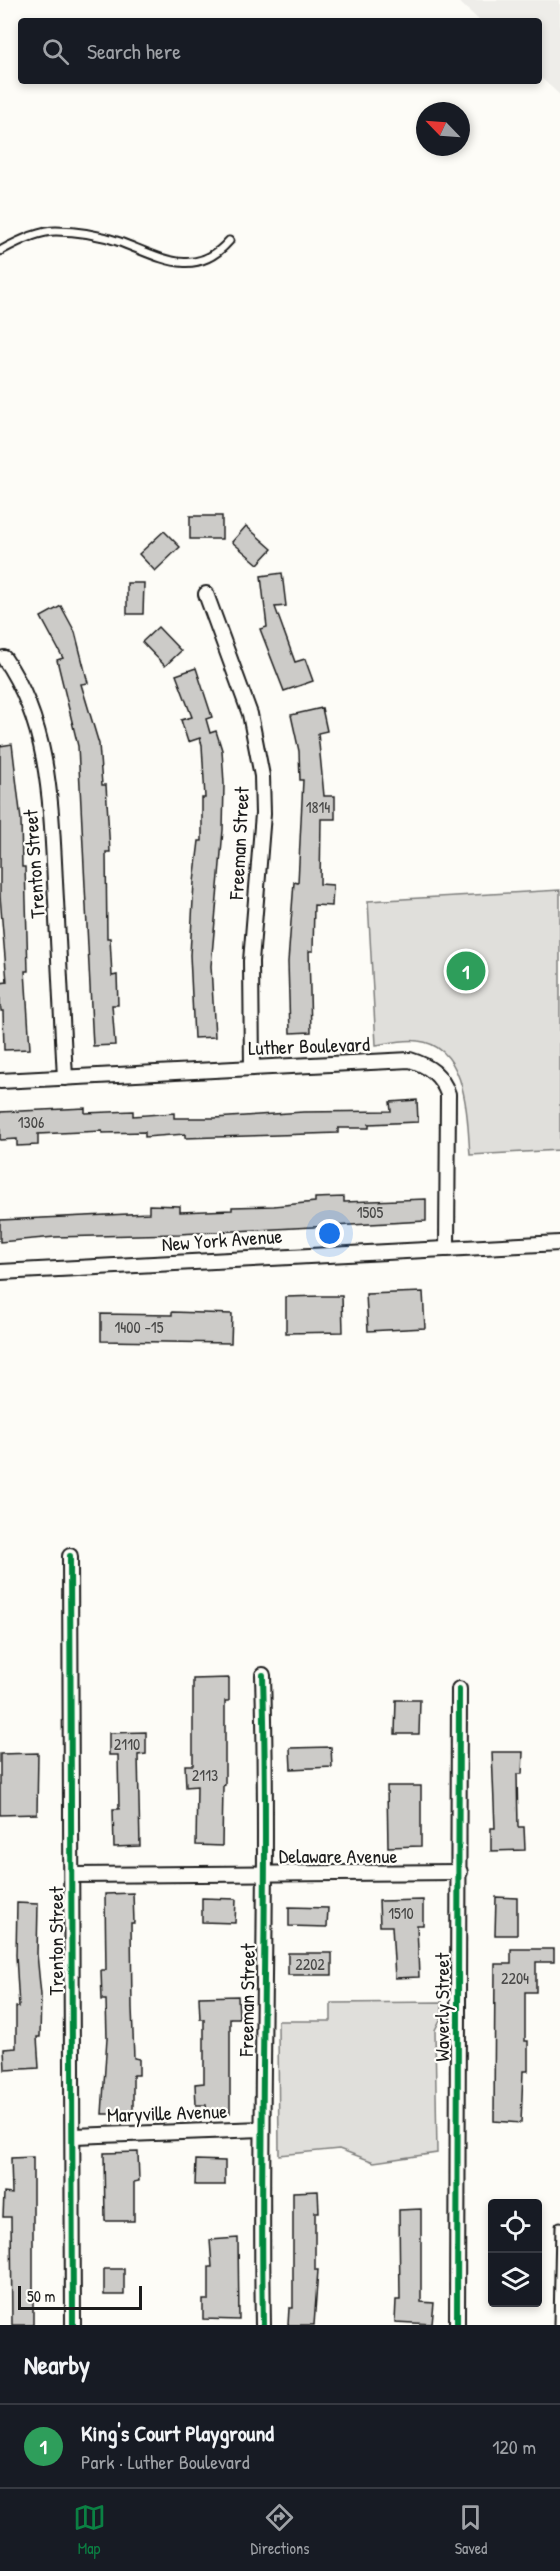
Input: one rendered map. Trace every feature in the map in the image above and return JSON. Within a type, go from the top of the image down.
[{"type":"street","name":"Freeman Street","points":[[206,594],[250,714],[262,776],[263,814],[251,960],[252,1068]]},
{"type":"street","name":"Trenton Street","points":[[4,658],[18,678],[28,701],[44,754],[52,823],[65,1078]]},
{"type":"street","name":"Luther Boulevard","points":[[0,1082],[410,1060],[423,1064],[434,1071],[443,1082],[448,1094],[447,1249]]},
{"type":"street","name":"New York Avenue","points":[[0,1272],[560,1243]]},
{"type":"street","name":"Trenton Street","points":[[70,1556],[73,2325]]},
{"type":"street","name":"Freeman Street","points":[[263,1675],[265,1873],[262,2129],[263,2325]]},
{"type":"street","name":"Waverly Street","points":[[457,2325],[459,1689]]},
{"type":"street","name":"Delaware Avenue","points":[[72,1875],[460,1872]]},
{"type":"street","name":"Maryville Avenue","points":[[74,2136],[262,2129]]},
{"type":"lane","points":[[0,251],[32,237],[54,231],[87,233],[119,241],[146,253],[194,263],[207,259],[229,241]]},
{"type":"lane","points":[[558,2325],[560,2226]]},
{"type":"shaded area","points":[[457,0],[560,0],[560,95],[542,79],[542,18],[477,18]]},
{"type":"shaded area","points":[[560,890],[560,1150],[470,1155],[468,1122],[462,1086],[447,1056],[434,1046],[418,1041],[376,1045],[368,901]]},
{"type":"shaded area","points":[[442,2002],[442,2016],[435,2030],[437,2153],[374,2162],[339,2149],[279,2155],[278,2021],[331,2021],[331,2003]]},
{"type":"building","points":[[190,516],[222,516],[222,539],[190,539]]},
{"type":"building","points":[[246,526],[272,549],[258,564],[232,542]]},
{"type":"building","points":[[164,531],[180,547],[155,571],[139,554]]},
{"type":"building","points":[[282,573],[286,606],[275,607],[295,662],[305,659],[313,681],[284,691],[260,629],[267,627],[261,576]]},
{"type":"building","points":[[127,583],[144,583],[143,614],[127,614]]},
{"type":"building","points":[[61,606],[75,632],[88,683],[81,684],[99,744],[102,785],[106,785],[110,852],[106,852],[107,938],[110,938],[112,976],[117,975],[118,1005],[112,1005],[115,1045],[93,1046],[78,746],[57,660],[63,658],[41,617]]},
{"type":"building","points":[[158,627],[181,651],[165,666],[142,642]]},
{"type":"building","points":[[196,668],[212,717],[206,719],[210,733],[216,731],[222,750],[224,784],[223,830],[211,966],[215,1037],[194,1038],[190,955],[194,882],[199,841],[202,841],[202,798],[205,798],[202,745],[200,738],[188,742],[181,720],[192,717],[176,675]]},
{"type":"building","points":[[322,708],[327,731],[318,733],[324,796],[335,796],[335,819],[321,819],[320,884],[333,885],[332,906],[314,905],[313,951],[309,951],[311,1032],[290,1033],[288,962],[294,882],[298,883],[303,780],[300,780],[299,751],[291,715]]},
{"type":"building","points":[[12,744],[21,820],[22,867],[25,867],[28,971],[25,971],[30,1049],[4,1050],[0,983],[7,982],[0,896],[0,746]]},
{"type":"building","points":[[417,1100],[418,1122],[369,1124],[369,1128],[338,1128],[338,1133],[185,1138],[185,1134],[145,1137],[145,1132],[102,1133],[102,1131],[38,1134],[38,1145],[17,1146],[17,1139],[0,1140],[0,1112],[85,1108],[85,1113],[133,1111],[133,1116],[174,1113],[174,1118],[215,1118],[303,1112],[391,1111],[390,1102]]},
{"type":"building","points":[[344,1197],[344,1202],[426,1199],[426,1221],[179,1234],[55,1237],[0,1242],[0,1220],[149,1213],[149,1205],[180,1206],[180,1212],[232,1210],[232,1207],[274,1206],[315,1202],[315,1198]]},
{"type":"building","points":[[423,1292],[425,1328],[368,1331],[366,1294]]},
{"type":"building","points":[[342,1296],[343,1332],[286,1333],[286,1297]]},
{"type":"building","points":[[172,1312],[232,1314],[231,1343],[101,1341],[101,1314],[172,1315]]},
{"type":"building","points":[[229,1678],[229,1701],[225,1701],[222,1846],[196,1845],[197,1786],[186,1787],[185,1765],[193,1765],[193,1679]]},
{"type":"building","points":[[396,1700],[420,1700],[419,1734],[395,1734]]},
{"type":"building","points":[[146,1732],[146,1754],[138,1755],[140,1846],[114,1847],[113,1809],[119,1809],[118,1755],[109,1755],[109,1733]]},
{"type":"building","points":[[331,1747],[332,1767],[291,1769],[290,1748]]},
{"type":"building","points":[[492,1752],[523,1752],[522,1774],[517,1774],[518,1827],[524,1827],[525,1850],[491,1851],[491,1828],[495,1828]]},
{"type":"building","points":[[38,1753],[37,1814],[0,1815],[0,1754]]},
{"type":"building","points":[[387,1786],[421,1786],[421,1846],[388,1847]]},
{"type":"building","points":[[133,1893],[132,2008],[134,2058],[139,2059],[139,2075],[133,2075],[133,2114],[102,2114],[107,2038],[106,2000],[102,2000],[101,1970],[106,1970],[105,1894]]},
{"type":"building","points":[[496,1897],[517,1898],[517,1935],[495,1935]]},
{"type":"building","points":[[202,1898],[236,1899],[235,1923],[202,1922]]},
{"type":"building","points":[[423,1900],[423,1925],[417,1925],[419,1977],[395,1978],[392,1926],[380,1926],[379,1901]]},
{"type":"building","points":[[17,1903],[38,1904],[37,1954],[41,1995],[40,2037],[37,2037],[39,2068],[5,2070],[4,2049],[16,2048],[16,2007],[19,2007],[16,1955]]},
{"type":"building","points":[[289,1907],[328,1908],[327,1927],[289,1926]]},
{"type":"building","points":[[511,1949],[554,1949],[554,1962],[536,1962],[536,1992],[525,1992],[525,2041],[528,2041],[528,2071],[523,2071],[521,2123],[494,2121],[495,1964],[511,1964]]},
{"type":"building","points":[[288,1953],[332,1953],[332,1975],[288,1975]]},
{"type":"building","points":[[238,1996],[239,2018],[230,2018],[230,2113],[207,2113],[206,2105],[196,2105],[195,2084],[204,2083],[204,2019],[200,2019],[199,1997]]},
{"type":"building","points":[[138,2152],[139,2181],[134,2182],[134,2221],[105,2221],[104,2153]]},
{"type":"building","points":[[33,2157],[33,2325],[12,2325],[11,2217],[3,2217],[4,2193],[12,2194],[11,2158]]},
{"type":"building","points":[[196,2160],[225,2161],[225,2185],[195,2185]]},
{"type":"building","points":[[318,2191],[319,2212],[315,2212],[315,2270],[318,2270],[314,2325],[288,2325],[289,2308],[293,2308],[293,2192]]},
{"type":"building","points":[[421,2209],[421,2302],[434,2303],[432,2324],[395,2322],[396,2300],[400,2300],[399,2210]]},
{"type":"building","points":[[238,2238],[239,2320],[203,2319],[203,2300],[209,2300],[209,2267],[212,2267],[210,2240]]},
{"type":"building","points":[[104,2269],[124,2269],[124,2295],[104,2295]]},
{"type":"cycle path","points":[[70,1556],[73,2325]]},
{"type":"cycle path","points":[[263,1675],[265,1756],[263,2325]]},
{"type":"cycle path","points":[[457,2325],[459,1689]]},
{"type":"place","name":"King's Court Playground","points":[[466,971]]}]
